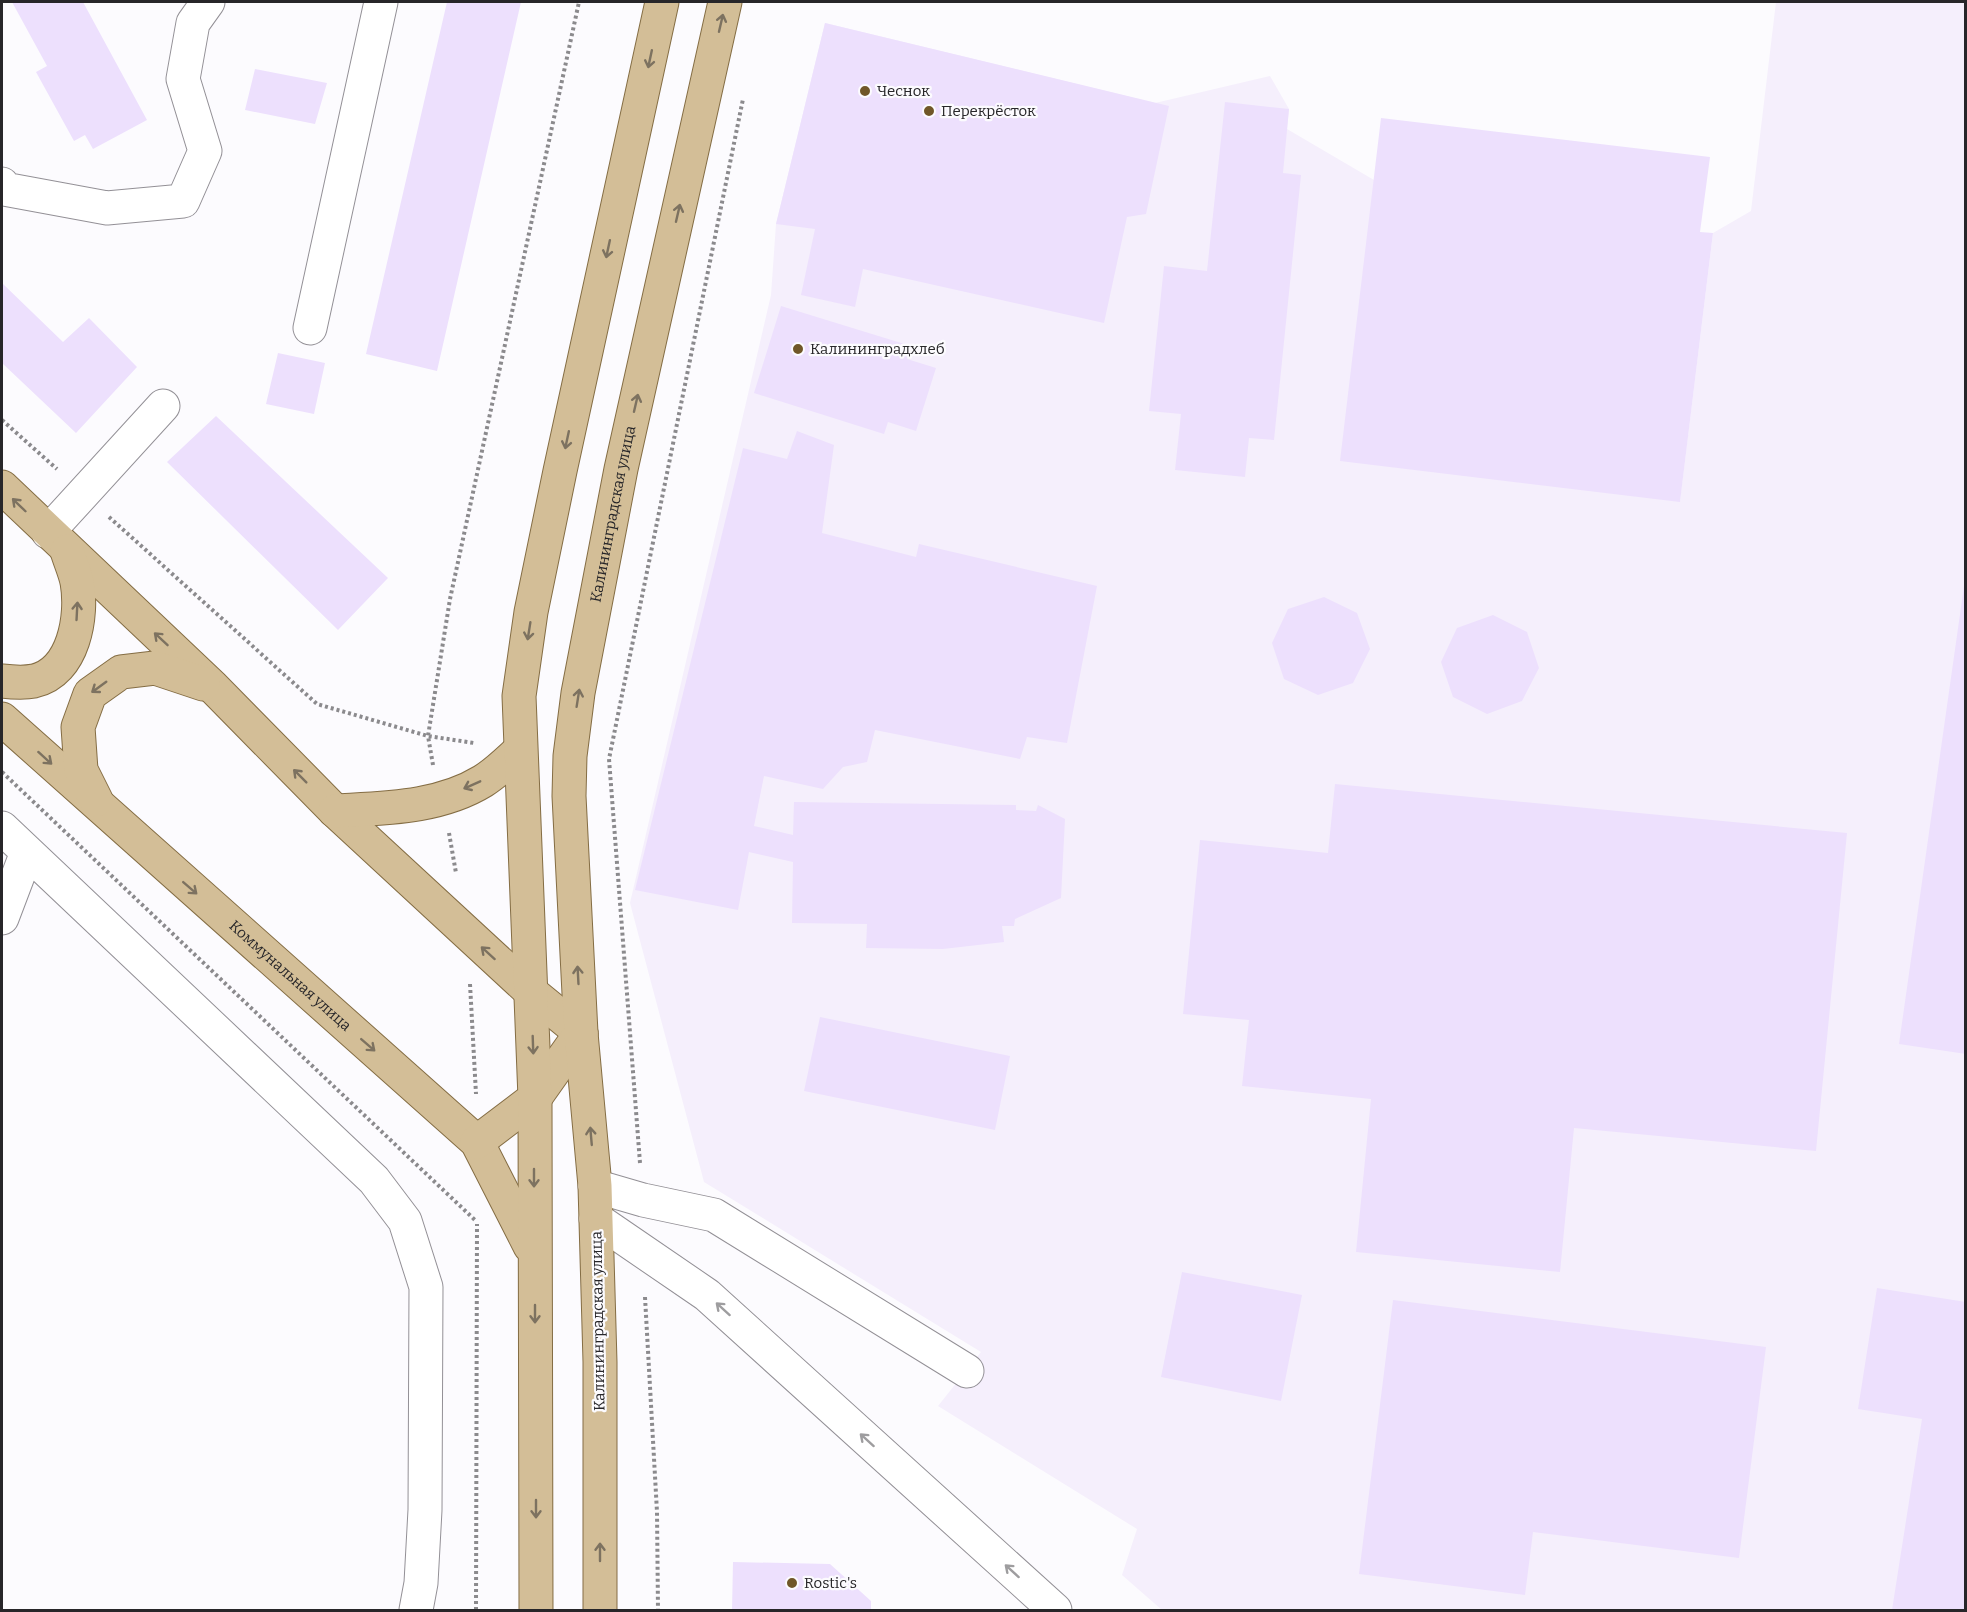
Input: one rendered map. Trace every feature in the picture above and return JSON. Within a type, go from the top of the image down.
[{"type":"main road","points":[[536,1611],[535,1098],[519,751],[519,696],[531,612],[662,2]]},
{"type":"main road","name":"Калининградская улица","points":[[600,1611],[596,1186],[580,1033],[568,796],[570,756],[578,693],[621,469],[725,2]]},
{"type":"main road","name":"Коммунальная улица","points":[[2,488],[213,687],[335,811],[531,992]]},
{"type":"main road","name":"Коммунальная улица","points":[[2,681],[35,681],[56,669],[72,647],[77,613],[77,583],[57,542]]},
{"type":"main road","name":"Коммунальная улица","points":[[101,810],[81,770],[78,727],[90,694],[121,672],[154,668],[213,687]]},
{"type":"main road","name":"Коммунальная улица","points":[[2,719],[101,810],[477,1142]]},
{"type":"main road","points":[[335,811],[391,808],[439,800],[483,781],[519,751]]},
{"type":"main road","points":[[531,992],[580,1033],[535,1098],[477,1142],[507,1196],[534,1256]]},
{"type":"street","points":[[2,184],[4,189],[107,208],[183,201],[205,150],[183,79],[193,23],[208,2]]},
{"type":"street","points":[[310,328],[381,2]]},
{"type":"street","points":[[57,542],[83,493],[163,406]]},
{"type":"street","points":[[2,828],[374,1180],[405,1221],[426,1287],[425,1510],[421,1583],[416,1611]]},
{"type":"street","points":[[2,918],[27,852]]},
{"type":"street","points":[[596,1186],[643,1200],[714,1215],[967,1371]]},
{"type":"street","points":[[596,1220],[707,1295],[1055,1611]]},
{"type":"street","points":[[519,1611],[536,1564]]},
{"type":"path","points":[[428,736],[452,588],[579,2]]},
{"type":"path","points":[[643,1200],[609,759],[744,95]]},
{"type":"path","points":[[2,420],[317,704],[428,736],[519,751]]},
{"type":"path","points":[[570,756],[609,759]]},
{"type":"path","points":[[2,772],[477,1222]]},
{"type":"path","points":[[644,1251],[657,1512],[658,1611]]},
{"type":"shaded area","points":[[1776,2],[1965,2],[1965,1610],[1162,1610],[1122,1575],[1137,1529],[938,1406],[981,1352],[704,1182],[630,903],[771,295],[776,224],[825,23],[1155,103],[1270,76],[1289,109],[1287,129],[1374,180],[1680,501],[1713,233],[1751,211]]},
{"type":"building","points":[[12,2],[83,2],[147,120],[93,149],[85,135],[74,141],[36,72],[47,66]]},
{"type":"building","points":[[447,2],[521,2],[437,371],[366,354]]},
{"type":"building","points":[[825,23],[1169,106],[1146,214],[1127,217],[1104,323],[863,269],[855,307],[801,295],[815,229],[776,224]]},
{"type":"building","points":[[255,69],[327,83],[315,124],[245,110]]},
{"type":"building","points":[[1225,102],[1289,109],[1283,173],[1301,175],[1274,440],[1249,438],[1245,477],[1175,470],[1181,414],[1149,411],[1164,266],[1207,271]]},
{"type":"building","points":[[1381,118],[1710,157],[1700,232],[1713,233],[1680,502],[1340,461]]},
{"type":"building","points":[[2,283],[63,342],[89,318],[137,367],[76,433],[2,363]]},
{"type":"building","points":[[781,306],[911,346],[907,359],[936,368],[916,431],[888,422],[884,434],[754,393]]},
{"type":"building","points":[[278,353],[325,363],[314,414],[266,404]]},
{"type":"building","points":[[216,416],[388,578],[338,630],[167,462]]},
{"type":"building","points":[[797,431],[834,445],[822,533],[916,557],[919,544],[1097,586],[1067,743],[1027,737],[1020,759],[875,730],[867,762],[843,767],[823,789],[764,776],[754,826],[793,835],[794,802],[1016,805],[1016,810],[1036,811],[1038,805],[1065,819],[1061,898],[1015,919],[1014,926],[1002,926],[1004,942],[943,949],[866,948],[867,924],[792,923],[793,862],[749,852],[738,910],[635,890],[743,448],[787,459]]},
{"type":"building","points":[[1964,586],[1966,586],[1966,1054],[1899,1044]]},
{"type":"building","points":[[1324,597],[1357,613],[1370,649],[1353,683],[1318,695],[1284,679],[1272,643],[1288,609]]},
{"type":"building","points":[[1493,615],[1527,632],[1539,668],[1522,701],[1487,714],[1453,697],[1441,662],[1457,628]]},
{"type":"building","points":[[1335,784],[1847,833],[1816,1151],[1574,1128],[1560,1272],[1356,1252],[1371,1099],[1242,1086],[1249,1020],[1183,1014],[1200,840],[1328,853]]},
{"type":"building","points":[[820,1017],[1010,1056],[995,1130],[804,1091]]},
{"type":"building","points":[[1182,1272],[1302,1295],[1281,1401],[1161,1377]]},
{"type":"building","points":[[1877,1288],[1966,1302],[1966,1610],[1892,1610],[1922,1419],[1858,1409]]},
{"type":"building","points":[[1393,1300],[1766,1347],[1739,1558],[1533,1532],[1525,1595],[1359,1574]]},
{"type":"building","name":"Rostic's","points":[[733,1562],[830,1564],[871,1601],[871,1610],[732,1610]]},
{"type":"place","name":"Чеснок","points":[[865,91]]},
{"type":"place","name":"Перекрёсток","points":[[929,111]]},
{"type":"place","name":"Калининградхлеб","points":[[798,349]]},
{"type":"place","name":"Rostic's","points":[[792,1583]]}]
